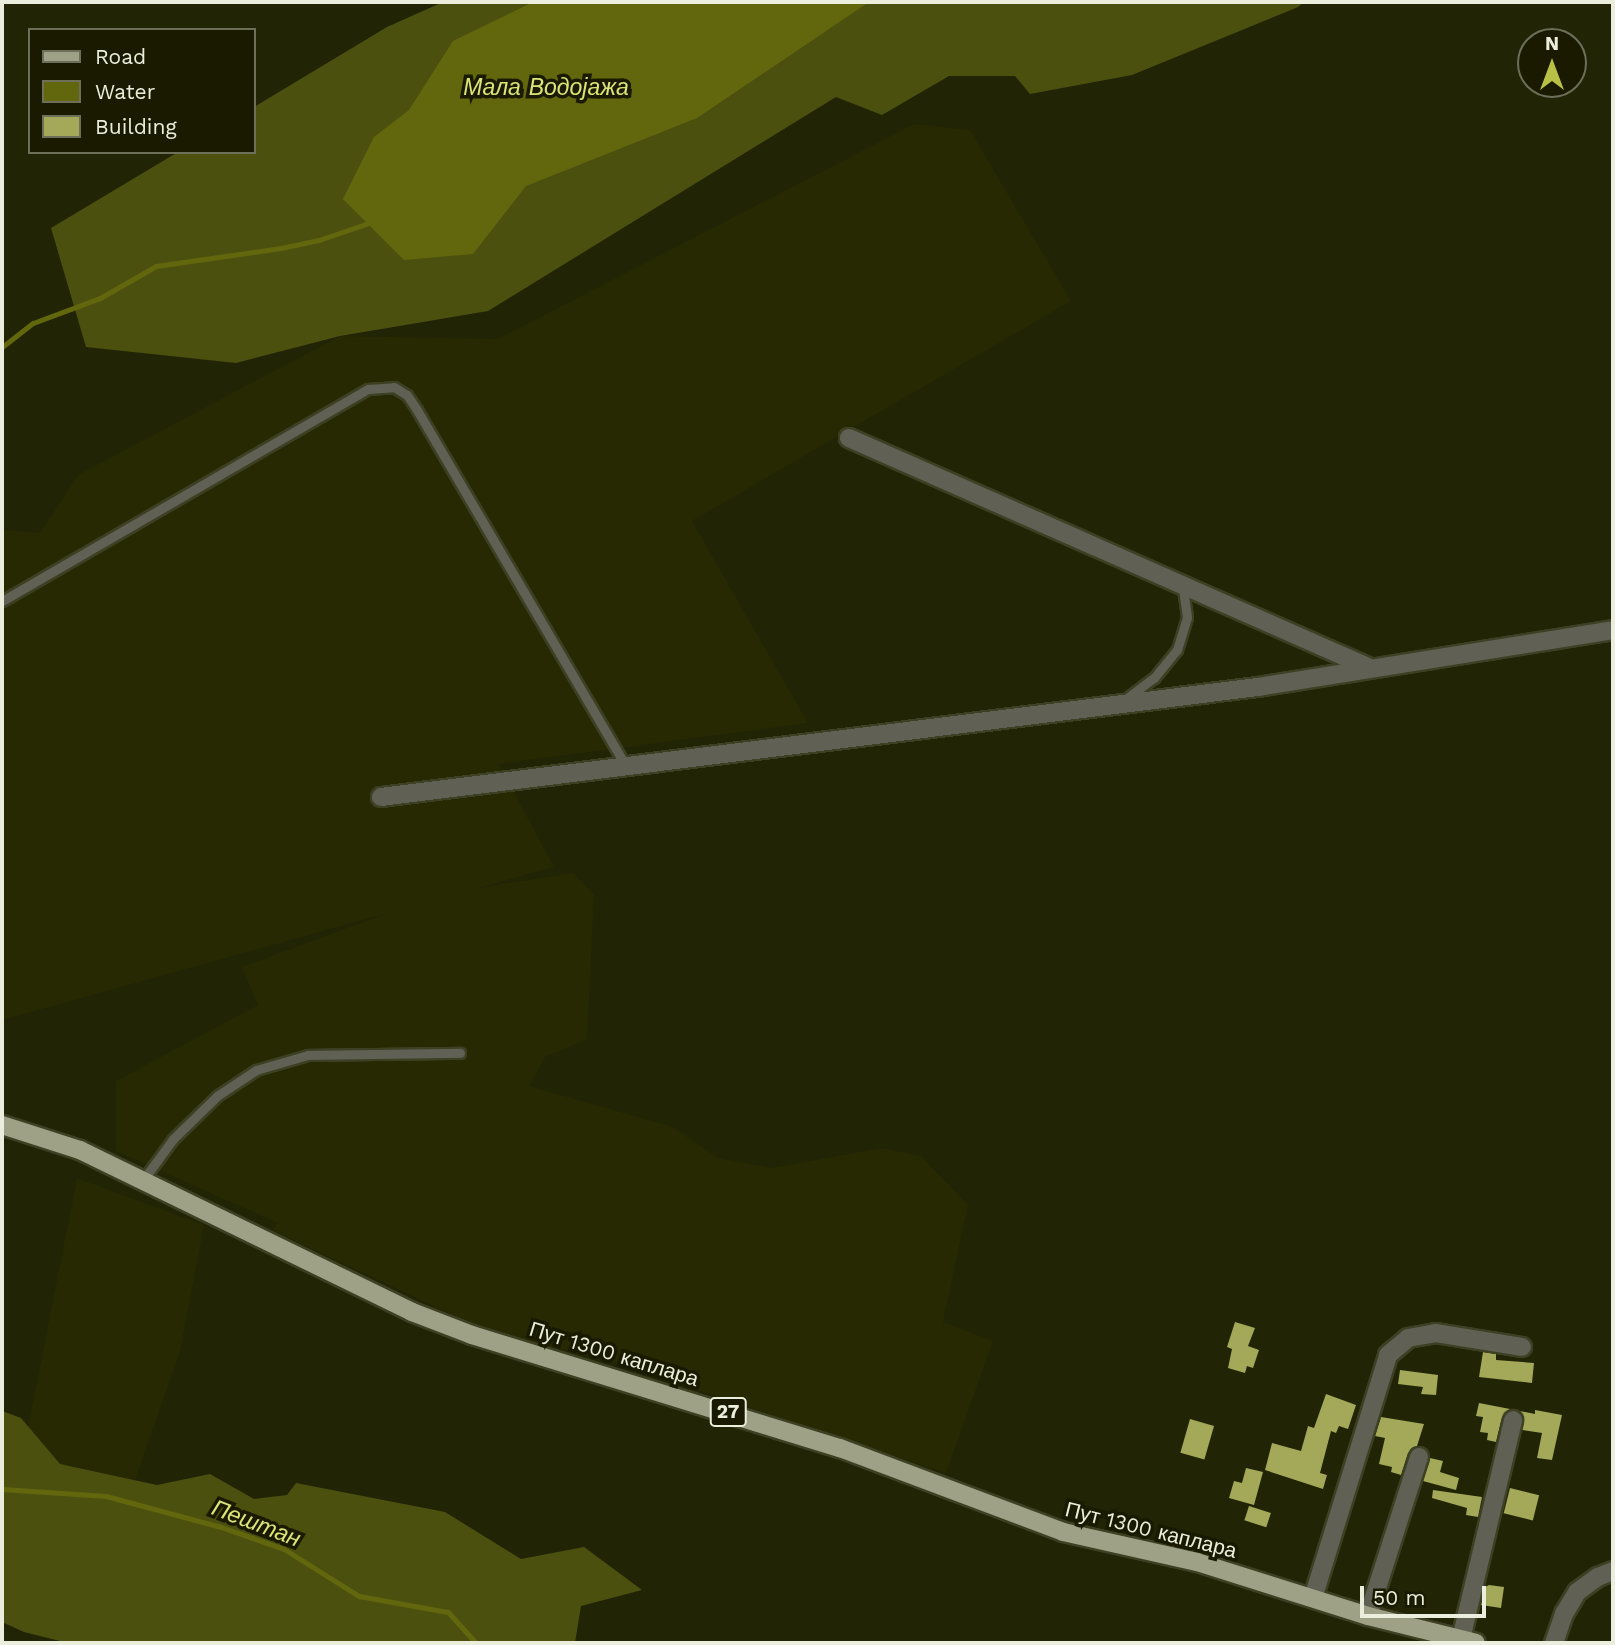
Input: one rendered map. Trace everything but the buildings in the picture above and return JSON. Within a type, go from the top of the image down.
[{"type":"main road","name":"Пут 1300 каплара","points":[[2,1125],[80,1150],[382,1298],[463,1332],[793,1432],[1063,1532],[1197,1562],[1368,1616],[1468,1641]]},
{"type":"street","points":[[849,438],[1369,667]]},
{"type":"street","points":[[381,797],[1258,687],[1369,667],[1613,630]]},
{"type":"street","points":[[1313,1598],[1388,1355],[1408,1338],[1436,1333],[1522,1347]]},
{"type":"street","points":[[1468,1641],[1513,1420]]},
{"type":"street","points":[[1368,1616],[1419,1457]]},
{"type":"street","points":[[1554,1643],[1564,1614],[1577,1592],[1613,1571]]},
{"type":"lane","points":[[2,601],[368,389],[394,387],[407,395],[417,410],[625,765]]},
{"type":"lane","points":[[1117,705],[1154,678],[1177,650],[1187,617],[1183,585]]},
{"type":"lane","points":[[143,1180],[173,1139],[217,1096],[256,1070],[308,1055],[460,1053]]},
{"type":"shaded area","points":[[443,2],[1304,2],[1298,7],[1132,75],[1030,94],[1015,76],[949,76],[882,115],[836,97],[488,311],[340,336],[236,363],[86,347],[51,228],[175,154],[256,154],[256,106],[387,27]]},
{"type":"shaded area","points":[[914,124],[970,130],[1071,301],[692,521],[808,723],[499,764],[554,867],[478,888],[573,873],[594,895],[587,1039],[545,1057],[529,1086],[673,1127],[718,1158],[772,1168],[882,1148],[921,1156],[968,1205],[943,1322],[993,1341],[946,1473],[602,1358],[495,1335],[272,1230],[278,1223],[116,1151],[116,1081],[258,1005],[242,967],[388,913],[2,1020],[2,530],[40,533],[78,475],[340,336],[498,339]]},
{"type":"shaded area","points":[[77,1178],[204,1225],[180,1352],[135,1480],[60,1464],[28,1427]]},
{"type":"shaded area","points":[[2,1411],[21,1418],[60,1464],[157,1485],[210,1474],[254,1499],[287,1495],[296,1483],[445,1512],[521,1559],[584,1547],[642,1590],[581,1606],[575,1643],[68,1643],[24,1632],[2,1622]]},
{"type":"water","name":"Мала Водојажа","points":[[533,2],[869,2],[697,118],[526,186],[473,254],[404,260],[343,199],[374,137],[409,110],[453,41]]},
{"type":"waterway","points":[[2,347],[33,323],[100,298],[156,266],[281,248],[319,240],[372,222]]},
{"type":"waterway","name":"Пештан","points":[[2,1489],[106,1496],[221,1527],[284,1549],[359,1596],[448,1612],[476,1643]]}]
